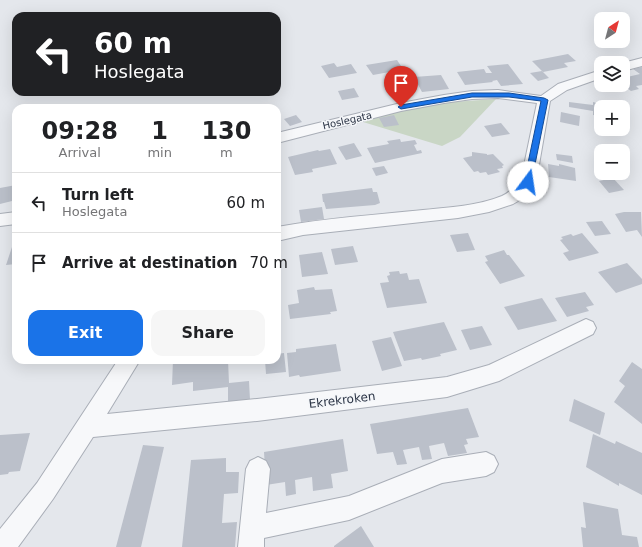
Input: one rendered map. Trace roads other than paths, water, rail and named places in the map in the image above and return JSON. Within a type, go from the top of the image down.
[{"type":"street","points":[[630,65],[642,62]]},
{"type":"street","points":[[281,233],[303,229],[458,212],[489,206],[507,200],[519,193],[528,182],[544,100],[555,90],[594,76]]},
{"type":"street","name":"Hoslegata","points":[[281,137],[401,107],[472,95],[498,94],[544,100]]},
{"type":"street","points":[[0,220],[12,218]]},
{"type":"street","name":"Ekrekroken","points":[[86,426],[257,410],[447,387],[492,374],[586,328]]},
{"type":"street","points":[[2,547],[46,491],[86,426],[127,364]]},
{"type":"street","points":[[258,469],[252,538],[349,508],[442,472],[486,464]]}]
